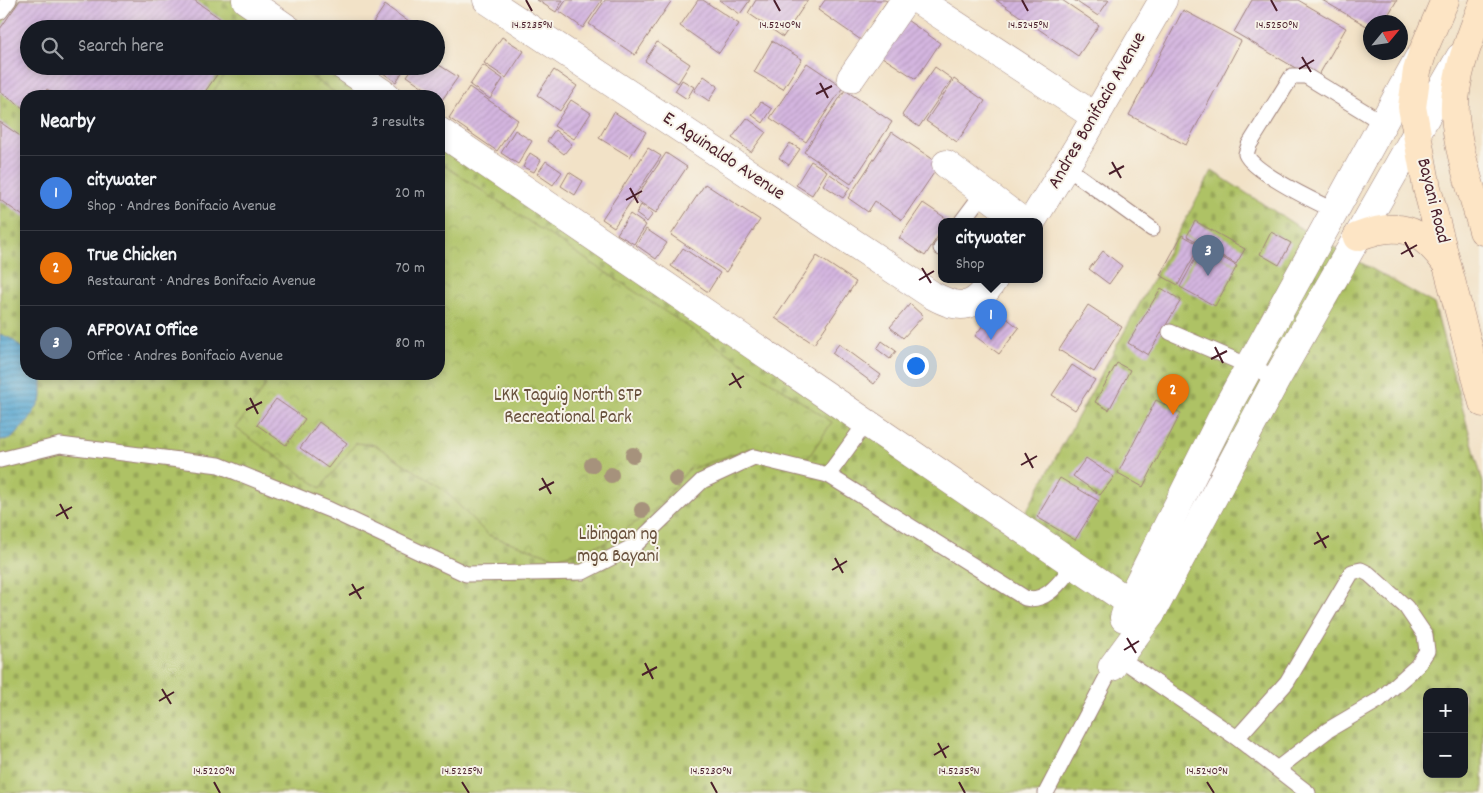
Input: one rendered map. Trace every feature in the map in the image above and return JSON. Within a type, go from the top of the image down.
[{"type":"main road","name":"Bayani Road","points":[[1445,0],[1417,71],[1412,107],[1427,188],[1483,403]]},
{"type":"main road","points":[[1483,4],[1467,45],[1458,84],[1455,116],[1483,231]]},
{"type":"main road","points":[[1357,237],[1383,228],[1408,230],[1426,240],[1449,267]]},
{"type":"street","points":[[246,0],[275,20]]},
{"type":"street","name":"E. Aguinaldo Avenue","points":[[487,0],[948,304],[964,307],[977,300],[991,283]]},
{"type":"street","points":[[851,78],[904,0]]},
{"type":"street","points":[[918,0],[1096,117]]},
{"type":"street","name":"Andres Bonifacio Avenue","points":[[1034,218],[1096,117],[1163,0]]},
{"type":"street","points":[[1140,608],[1277,378],[1467,45]]},
{"type":"street","points":[[1115,659],[1140,608],[1225,411],[1251,368],[1423,52]]},
{"type":"street","points":[[356,75],[378,90]]},
{"type":"street","points":[[445,135],[1140,608]]},
{"type":"street","points":[[946,164],[1018,218]]},
{"type":"lane","points":[[0,12],[9,0]]},
{"type":"lane","points":[[1335,211],[1307,198],[1255,166],[1246,154],[1249,145],[1292,76],[1306,76],[1383,123]]},
{"type":"lane","points":[[1066,167],[1152,229]]},
{"type":"lane","points":[[964,218],[984,193]]},
{"type":"lane","points":[[1170,332],[1277,378]]},
{"type":"lane","points":[[828,475],[866,423]]},
{"type":"lane","points":[[0,460],[60,445],[219,465],[330,510],[466,574],[583,572],[634,546],[702,481],[754,457],[828,475],[1025,598],[1035,600],[1046,596],[1075,564]]},
{"type":"lane","points":[[1237,738],[1287,682],[1352,572],[1361,570],[1369,574],[1406,607],[1426,635],[1427,650],[1417,666],[1379,700],[1328,730],[1277,769]]},
{"type":"lane","points":[[1046,793],[1115,659],[1237,738],[1308,793]]},
{"type":"green space","name":"Libingan ng mga Bayani","points":[[0,0],[253,0],[282,20],[20,20],[20,75],[364,75],[386,90],[20,90],[20,380],[445,380],[445,130],[1021,521],[1212,171],[1305,231],[1434,304],[1483,483],[1483,793],[0,793]]},
{"type":"green space","points":[[225,75],[308,75],[331,90],[214,90]]},
{"type":"green space","name":"LKK Taguig North STP Recreational Park","points":[[445,166],[832,422],[808,458],[751,448],[688,470],[657,508],[605,543],[557,558],[488,535],[444,490],[375,445],[356,443],[321,488],[236,428],[266,385],[259,380],[445,380]]},
{"type":"water","points":[[0,334],[12,339],[20,346],[20,380],[42,380],[42,398],[29,420],[11,439],[0,440]]},
{"type":"building","points":[[20,0],[194,0],[222,20],[20,20],[20,75],[217,75],[206,90],[20,90],[20,106],[0,92],[0,29]]},
{"type":"building","points":[[537,0],[563,0],[556,12]]},
{"type":"building","points":[[566,0],[602,0],[583,28],[559,11]]},
{"type":"building","points":[[605,0],[672,0],[635,55],[589,24]]},
{"type":"building","points":[[698,0],[703,0],[739,24],[719,53],[680,26]]},
{"type":"building","points":[[719,0],[750,0],[740,14]]},
{"type":"building","points":[[756,0],[808,0],[783,37],[748,13]]},
{"type":"building","points":[[825,0],[887,1],[861,40],[818,10]]},
{"type":"building","points":[[996,0],[1062,0],[1099,25],[1078,56]]},
{"type":"building","points":[[1074,0],[1109,0],[1098,16]]},
{"type":"building","points":[[1252,0],[1298,0],[1346,28],[1316,80],[1234,32]]},
{"type":"building","points":[[1322,0],[1397,0],[1388,15],[1363,15],[1363,24]]},
{"type":"building","points":[[385,5],[406,20],[375,20]]},
{"type":"building","points":[[1183,10],[1241,41],[1186,145],[1129,115]]},
{"type":"building","points":[[904,18],[940,43],[916,79],[879,55]]},
{"type":"building","points":[[502,37],[524,51],[506,78],[484,63]]},
{"type":"building","points":[[772,41],[802,59],[783,89],[754,72]]},
{"type":"building","points":[[657,42],[690,64],[678,83],[645,61]]},
{"type":"building","points":[[807,63],[843,87],[806,142],[770,118]]},
{"type":"building","points":[[483,65],[503,79],[490,99],[470,85]]},
{"type":"building","points":[[935,67],[952,79],[919,127],[902,115]]},
{"type":"building","points":[[445,69],[458,77],[445,96],[445,90],[427,90],[407,76],[445,75]]},
{"type":"building","points":[[554,70],[577,86],[560,111],[537,95]]},
{"type":"building","points":[[386,75],[400,75],[396,82]]},
{"type":"building","points":[[704,76],[718,86],[709,101],[694,91]]},
{"type":"building","points":[[954,79],[985,101],[957,142],[926,121]]},
{"type":"building","points":[[682,80],[694,87],[687,99],[675,91]]},
{"type":"building","points":[[469,87],[518,120],[497,151],[449,118]]},
{"type":"building","points":[[845,90],[892,122],[851,184],[804,152]]},
{"type":"building","points":[[571,100],[591,113],[574,139],[554,126]]},
{"type":"building","points":[[761,102],[772,109],[763,123],[752,115]]},
{"type":"building","points":[[614,112],[646,132],[630,157],[599,138]]},
{"type":"building","points":[[747,118],[766,132],[751,152],[732,138]]},
{"type":"building","points":[[0,122],[20,136],[20,214],[0,200]]},
{"type":"building","points":[[515,130],[532,141],[518,164],[501,153]]},
{"type":"building","points":[[555,130],[572,144],[564,154],[547,141]]},
{"type":"building","points":[[892,132],[940,164],[902,220],[875,201],[868,212],[848,198]]},
{"type":"building","points":[[790,143],[800,149],[789,165],[779,158]]},
{"type":"building","points":[[648,148],[661,156],[614,227],[602,219]]},
{"type":"building","points":[[530,153],[541,160],[534,172],[523,167]]},
{"type":"building","points":[[666,153],[687,167],[656,213],[635,199]]},
{"type":"building","points":[[546,161],[562,172],[553,185],[537,174]]},
{"type":"building","points":[[811,161],[827,171],[812,195],[796,185]]},
{"type":"building","points":[[569,172],[583,181],[575,195],[561,186]]},
{"type":"building","points":[[830,174],[850,188],[843,198],[823,185]]},
{"type":"building","points":[[705,184],[760,220],[726,272],[671,235]]},
{"type":"building","points":[[923,203],[946,218],[938,218],[938,236],[925,256],[899,238]]},
{"type":"building","points":[[641,205],[653,214],[647,222],[636,214]]},
{"type":"building","points":[[630,214],[646,225],[634,244],[617,234]]},
{"type":"building","points":[[1195,221],[1245,249],[1236,264],[1187,236]]},
{"type":"building","points":[[646,229],[667,243],[656,259],[636,245]]},
{"type":"building","points":[[1271,232],[1291,243],[1279,265],[1260,254]]},
{"type":"building","points":[[1182,235],[1200,245],[1178,285],[1160,275]]},
{"type":"building","points":[[1202,246],[1237,266],[1215,306],[1180,287]]},
{"type":"building","points":[[683,248],[720,273],[708,292],[671,266]]},
{"type":"building","points":[[1103,251],[1122,266],[1109,284],[1089,269]]},
{"type":"building","points":[[817,256],[856,282],[814,344],[775,318]]},
{"type":"building","points":[[1161,288],[1181,300],[1148,355],[1128,343]]},
{"type":"building","points":[[910,304],[923,316],[903,338],[890,327]]},
{"type":"building","points":[[1088,305],[1122,327],[1094,372],[1059,350]]},
{"type":"building","points":[[995,309],[1019,328],[999,354],[975,336]]},
{"type":"building","points":[[882,341],[896,351],[890,359],[877,349]]},
{"type":"building","points":[[839,344],[881,375],[874,384],[832,353]]},
{"type":"building","points":[[1117,363],[1130,370],[1109,410],[1095,402]]},
{"type":"building","points":[[1072,365],[1095,380],[1075,410],[1052,395]]},
{"type":"building","points":[[276,399],[305,419],[286,445],[257,425]]},
{"type":"building","points":[[1156,400],[1181,413],[1143,487],[1118,473]]},
{"type":"building","points":[[319,422],[347,443],[328,468],[300,448]]},
{"type":"building","points":[[1086,458],[1114,477],[1100,495],[1073,476]]},
{"type":"building","points":[[1060,478],[1099,501],[1075,540],[1037,517]]},
{"type":"place","name":"AFPOVAI Office","points":[[1208,276]]},
{"type":"place","name":"citywater","points":[[991,340]]},
{"type":"place","name":"True Chicken","points":[[1173,415]]}]
